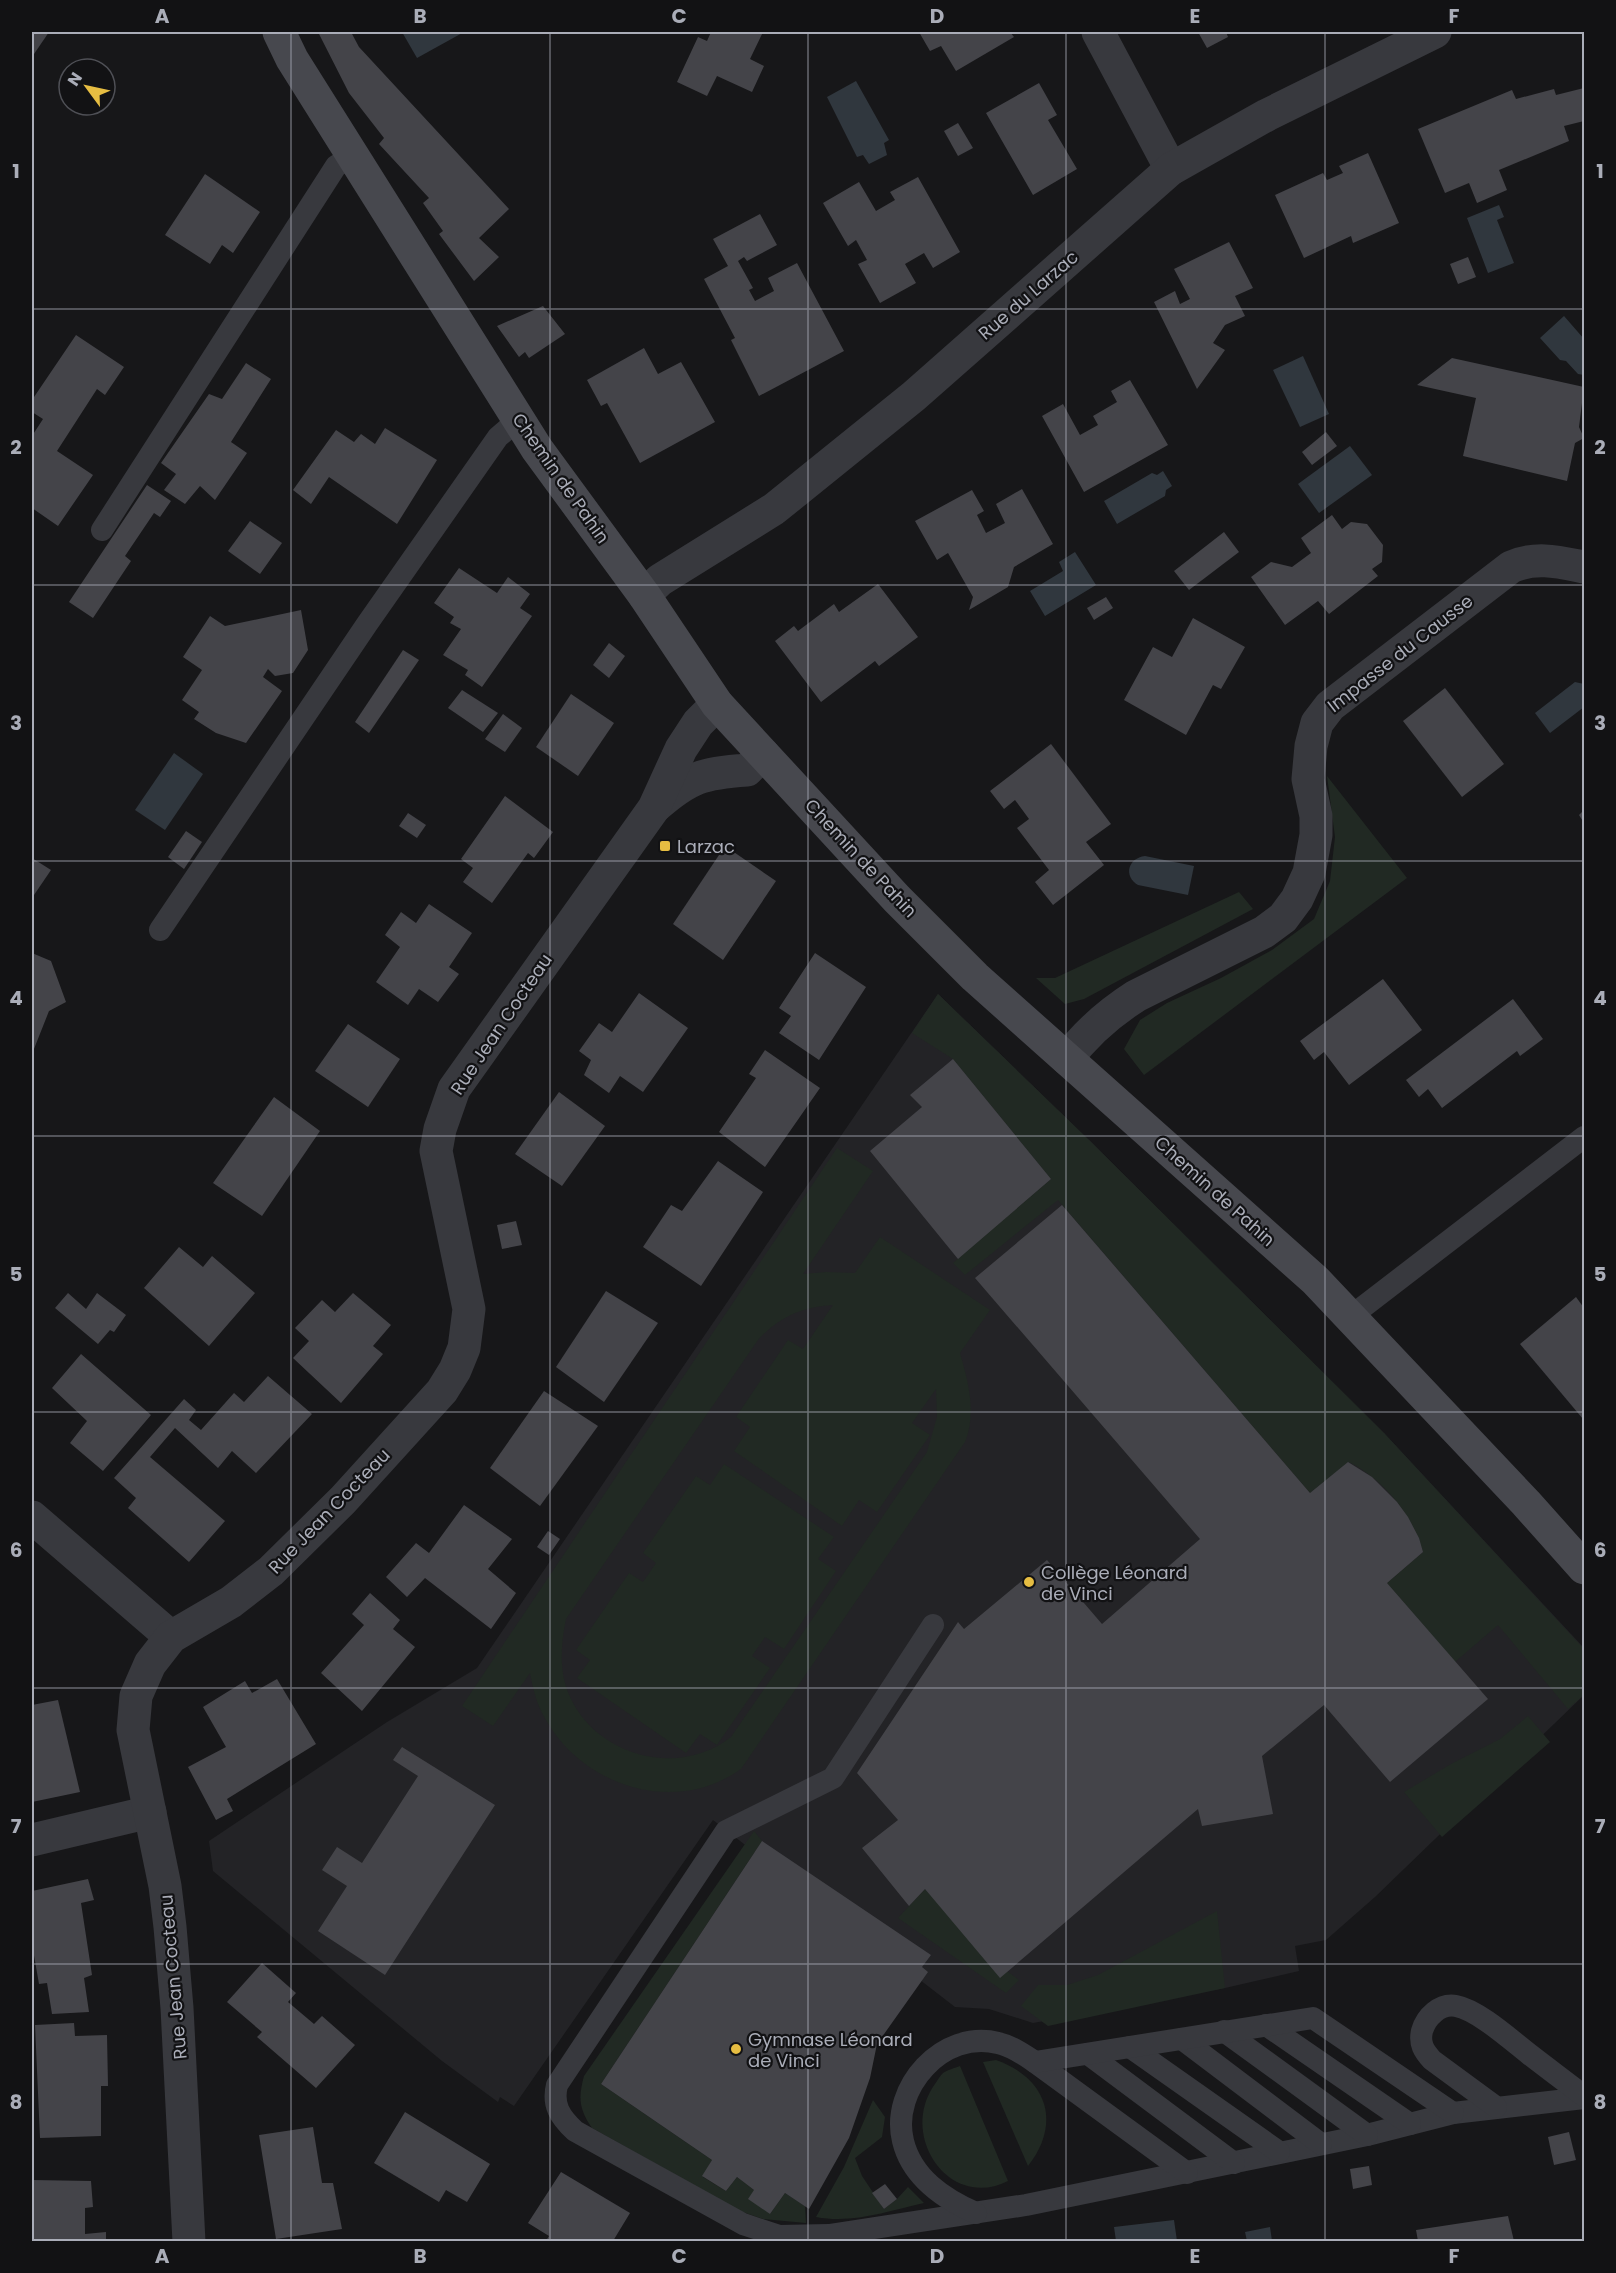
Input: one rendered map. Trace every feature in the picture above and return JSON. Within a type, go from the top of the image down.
[{"type":"main road","name":"Chemin de Pahin","points":[[279,32],[292,59],[537,449],[644,595],[717,704],[928,930],[975,977],[1315,1280],[1526,1503],[1584,1568]]},
{"type":"street","points":[[1098,32],[1171,169]]},
{"type":"street","name":"Rue du Larzac","points":[[644,595],[660,580],[774,509],[915,396],[1171,169],[1267,114],[1435,32]]},
{"type":"street","name":"Impasse du Causse","points":[[1066,1059],[1089,1031],[1116,1008],[1264,932],[1283,918],[1304,887],[1312,861],[1316,826],[1309,791],[1309,758],[1317,723],[1330,706],[1511,567],[1522,562],[1543,560],[1584,567]]},
{"type":"street","name":"Rue Jean Cocteau","points":[[189,2241],[178,2019],[170,1927],[133,1730],[134,1713],[142,1679],[150,1664],[171,1637],[231,1602],[271,1571],[314,1529],[442,1391],[464,1348],[469,1309],[436,1151],[446,1109],[454,1089],[654,808],[681,749],[698,723],[717,704]]},
{"type":"street","name":"Rue Jean Cocteau","points":[[654,808],[677,788],[695,778],[715,772],[747,770],[763,754]]},
{"type":"street","points":[[32,1517],[171,1637]]},
{"type":"street","points":[[32,1840],[150,1812]]},
{"type":"lane","points":[[102,530],[336,166],[354,155]]},
{"type":"lane","points":[[160,930],[367,624],[498,437],[519,418]]},
{"type":"lane","points":[[1350,1317],[1584,1137]]},
{"type":"lane","points":[[933,1624],[833,1778],[726,1831],[562,2076],[555,2094],[556,2104],[565,2122],[575,2131],[742,2224],[779,2236],[829,2235],[1026,2205],[1367,2135],[1453,2113],[1584,2097]]},
{"type":"lane","points":[[1496,2107],[1432,2060],[1425,2052],[1421,2045],[1423,2029],[1428,2018],[1435,2011],[1449,2005],[1466,2009],[1501,2032],[1584,2097]]},
{"type":"lane","points":[[1035,2062],[1313,2018],[1453,2113]]},
{"type":"lane","points":[[1266,2025],[1410,2124]]},
{"type":"lane","points":[[1224,2031],[1367,2135]]},
{"type":"lane","points":[[1182,2039],[1321,2144]]},
{"type":"lane","points":[[976,2213],[939,2193],[915,2168],[903,2142],[901,2124],[910,2089],[931,2060],[951,2046],[963,2042],[997,2042],[1011,2047],[1187,2173]]},
{"type":"lane","points":[[1130,2047],[1279,2152]]},
{"type":"lane","points":[[1088,2054],[1234,2163]]},
{"type":"shaded area","points":[[402,32],[464,32],[417,58]]},
{"type":"shaded area","points":[[856,81],[889,140],[884,143],[887,155],[869,164],[863,155],[857,157],[827,97]]},
{"type":"shaded area","points":[[1499,205],[1504,217],[1497,220],[1514,263],[1488,273],[1467,218]]},
{"type":"shaded area","points":[[1564,316],[1584,339],[1584,375],[1578,374],[1566,361],[1560,360],[1540,338]]},
{"type":"shaded area","points":[[1303,356],[1329,414],[1300,427],[1273,370]]},
{"type":"shaded area","points":[[1350,446],[1372,475],[1319,513],[1298,484]]},
{"type":"shaded area","points":[[1163,471],[1172,486],[1166,490],[1165,496],[1117,524],[1104,501],[1152,473],[1157,475]]},
{"type":"shaded area","points":[[1075,552],[1096,585],[1045,616],[1030,591],[1063,571],[1059,562]]},
{"type":"shaded area","points":[[1575,682],[1584,684],[1584,707],[1550,733],[1535,713]]},
{"type":"shaded area","points":[[174,753],[203,774],[165,830],[135,810]]},
{"type":"shaded area","points":[[1327,776],[1407,878],[1144,1075],[1124,1049],[1140,1020],[1167,1003],[1221,978],[1272,950],[1314,919],[1330,881],[1335,837]]},
{"type":"shaded area","points":[[1145,856],[1194,866],[1188,895],[1138,885],[1133,881],[1129,868],[1139,857]]},
{"type":"shaded area","points":[[1239,892],[1253,909],[1084,999],[1065,1004],[1036,978],[1055,978]]},
{"type":"shaded area","name":"Collège Léonard de Vinci","points":[[938,994],[1089,1140],[1384,1433],[1584,1648],[1584,1695],[1375,1897],[1326,1940],[1295,1946],[1299,1971],[1225,1988],[1033,2023],[989,2009],[955,2007],[713,1820],[514,2106],[500,2097],[498,2102],[442,2061],[213,1871],[209,1841],[387,1722],[477,1668]]},
{"type":"shaded area","points":[[938,994],[1089,1140],[1384,1433],[1584,1649],[1584,1695],[1568,1709],[1498,1625],[1455,1662],[1387,1583],[1423,1552],[1412,1525],[1385,1488],[1362,1469],[1349,1462],[1310,1493],[1058,1200],[965,1275],[953,1263],[1051,1179],[953,1059],[912,1033]]},
{"type":"shaded area","points":[[837,1148],[873,1171],[803,1274],[855,1273],[880,1237],[990,1310],[960,1353],[970,1397],[969,1431],[965,1442],[741,1769],[716,1783],[688,1791],[661,1792],[633,1787],[607,1777],[583,1763],[563,1743],[540,1709],[530,1673],[493,1726],[462,1706]],"holes":[[[833,1305],[803,1349],[788,1340],[736,1417],[750,1427],[734,1451],[842,1526],[859,1500],[877,1512],[930,1435],[912,1423],[936,1389],[937,1417],[927,1452],[731,1737],[710,1750],[687,1757],[663,1758],[639,1754],[617,1745],[597,1732],[580,1714],[568,1692],[563,1674],[562,1656],[566,1619],[758,1340],[783,1319],[811,1308]]]},
{"type":"shaded area","points":[[724,1464],[834,1537],[818,1559],[836,1571],[784,1649],[765,1637],[752,1656],[770,1668],[717,1745],[700,1734],[686,1753],[577,1678],[590,1660],[576,1650],[629,1573],[643,1582],[656,1563],[643,1553],[696,1476],[710,1485]]},
{"type":"shaded area","points":[[1528,1716],[1550,1742],[1442,1837],[1404,1792],[1500,1739]]},
{"type":"shaded area","points":[[754,1831],[762,1841],[601,2084],[712,2160],[703,2177],[726,2191],[737,2177],[754,2190],[770,2214],[785,2193],[805,2206],[806,2223],[763,2219],[740,2211],[592,2128],[584,2115],[581,2103],[584,2076]]},
{"type":"shaded area","points":[[925,1889],[1007,1971],[1019,1980],[1006,1993],[898,1918]]},
{"type":"shaded area","points":[[1217,1911],[1225,1988],[1048,2026],[1021,2006],[1038,1985],[1067,1985],[1098,1975]]},
{"type":"shaded area","points":[[996,2060],[1027,2078],[1038,2090],[1044,2104],[1045,2134],[1028,2166],[983,2062]]},
{"type":"shaded area","points":[[960,2066],[1008,2181],[986,2188],[966,2186],[949,2177],[936,2163],[926,2145],[922,2125],[925,2104],[942,2074]]},
{"type":"shaded area","points":[[873,2100],[885,2117],[882,2137],[855,2158],[862,2176],[884,2209],[908,2187],[924,2203],[857,2218],[816,2217],[844,2167]]},
{"type":"shaded area","points":[[1174,2220],[1177,2241],[1116,2241],[1114,2227]]},
{"type":"shaded area","points":[[1270,2227],[1272,2241],[1247,2241],[1245,2232]]},
{"type":"building","points":[[32,32],[49,32],[32,57]]},
{"type":"building","points":[[318,32],[351,32],[359,47],[509,209],[479,238],[499,257],[474,281],[439,234],[443,231],[423,203],[429,198],[379,144],[384,138],[349,93]]},
{"type":"building","points":[[711,32],[763,32],[750,59],[764,66],[752,92],[717,76],[707,96],[677,82],[698,37],[707,41]]},
{"type":"building","points":[[919,32],[1010,32],[1014,37],[956,71],[941,46],[930,51]]},
{"type":"building","points":[[1198,32],[1226,32],[1228,37],[1207,48]]},
{"type":"building","points":[[1039,83],[1057,115],[1048,120],[1077,169],[1033,195],[986,113]]},
{"type":"building","points":[[1584,88],[1584,121],[1564,126],[1569,141],[1499,170],[1507,190],[1477,203],[1469,183],[1445,193],[1418,129],[1512,90],[1516,99],[1554,89],[1556,95]]},
{"type":"building","points":[[958,123],[973,148],[958,156],[944,131]]},
{"type":"building","points":[[1368,153],[1399,223],[1353,243],[1351,236],[1304,258],[1275,195],[1323,173],[1327,180],[1343,173],[1339,166]]},
{"type":"building","points":[[205,174],[260,212],[233,253],[222,245],[210,264],[165,235]]},
{"type":"building","points":[[918,177],[960,252],[933,268],[924,253],[905,264],[916,283],[880,303],[858,264],[867,260],[856,240],[848,246],[823,203],[859,182],[876,211],[895,200],[890,192]]},
{"type":"building","points":[[760,214],[777,245],[747,261],[744,257],[738,261],[753,288],[749,290],[755,301],[774,291],[768,278],[797,263],[844,351],[759,396],[731,340],[735,338],[704,279],[728,266],[713,239]]},
{"type":"building","points":[[1229,242],[1253,288],[1235,296],[1245,316],[1225,325],[1213,343],[1225,350],[1197,389],[1154,302],[1175,291],[1180,304],[1190,299],[1174,269]]},
{"type":"building","points":[[1468,257],[1476,277],[1458,284],[1450,264]]},
{"type":"building","points":[[543,306],[565,334],[529,358],[525,352],[519,357],[497,326]]},
{"type":"building","points":[[76,335],[124,367],[105,395],[97,389],[57,451],[93,475],[58,526],[32,508],[32,436],[43,419],[32,412],[32,400]]},
{"type":"building","points":[[644,348],[658,374],[681,362],[715,422],[640,463],[607,403],[601,406],[587,380]]},
{"type":"building","points":[[1452,358],[1584,387],[1579,427],[1584,438],[1575,443],[1567,481],[1463,456],[1476,398],[1417,385]]},
{"type":"building","points":[[246,363],[271,379],[231,442],[247,453],[215,500],[200,486],[185,504],[164,490],[176,474],[161,463],[209,394],[222,399]]},
{"type":"building","points":[[1130,380],[1168,445],[1084,492],[1042,416],[1063,404],[1080,435],[1098,425],[1093,416],[1117,402],[1111,391]]},
{"type":"building","points":[[385,428],[437,460],[397,524],[329,477],[311,504],[293,490],[336,430],[354,442],[361,434],[375,444]]},
{"type":"building","points":[[1326,432],[1337,446],[1312,465],[1302,452]]},
{"type":"building","points":[[147,485],[171,501],[160,517],[154,513],[125,556],[131,561],[93,618],[69,602]]},
{"type":"building","points":[[1022,489],[1053,544],[1014,567],[1008,587],[969,610],[973,597],[948,553],[937,560],[915,521],[972,490],[984,511],[977,515],[986,533],[1005,523],[996,504]]},
{"type":"building","points":[[1332,515],[1342,529],[1351,522],[1367,524],[1383,545],[1382,562],[1372,569],[1378,576],[1329,614],[1318,601],[1285,625],[1251,577],[1271,562],[1292,567],[1311,553],[1301,538]]},
{"type":"building","points":[[250,521],[282,543],[260,574],[228,551]]},
{"type":"building","points":[[1224,532],[1239,552],[1189,590],[1174,571]]},
{"type":"building","points":[[459,568],[497,593],[508,577],[530,594],[520,608],[532,616],[482,687],[465,675],[468,670],[443,655],[461,629],[450,623],[454,617],[434,603]]},
{"type":"building","points":[[878,584],[918,637],[879,666],[875,661],[821,702],[775,641],[794,626],[798,631],[834,604],[839,612]]},
{"type":"building","points":[[1106,597],[1113,608],[1094,620],[1087,608]]},
{"type":"building","points":[[301,610],[308,650],[293,673],[275,676],[268,669],[263,677],[282,691],[246,743],[216,733],[194,719],[199,712],[182,700],[202,670],[183,657],[210,616],[225,626]]},
{"type":"building","points":[[1193,618],[1245,647],[1221,689],[1213,685],[1186,735],[1124,700],[1153,647],[1172,657]]},
{"type":"building","points":[[609,643],[625,656],[609,678],[593,665]]},
{"type":"building","points":[[403,650],[419,660],[369,733],[355,722]]},
{"type":"building","points":[[1445,688],[1504,764],[1462,797],[1403,721]]},
{"type":"building","points":[[462,690],[498,713],[483,732],[448,708]]},
{"type":"building","points":[[571,694],[614,723],[578,776],[536,747]]},
{"type":"building","points":[[503,714],[522,728],[505,752],[485,739]]},
{"type":"building","points":[[1051,744],[1111,824],[1086,842],[1104,865],[1053,905],[1035,882],[1049,870],[1017,828],[1029,819],[1015,800],[1004,809],[990,791]]},
{"type":"building","points":[[505,796],[553,832],[534,858],[528,853],[492,903],[463,882],[473,868],[461,859]]},
{"type":"building","points":[[1584,810],[1584,823],[1579,815]]},
{"type":"building","points":[[408,813],[426,825],[417,838],[399,826]]},
{"type":"building","points":[[186,831],[202,842],[184,869],[168,857]]},
{"type":"building","points":[[725,846],[776,881],[723,960],[673,924]]},
{"type":"building","points":[[32,858],[51,870],[32,898]]},
{"type":"building","points":[[429,904],[472,933],[449,967],[459,974],[438,1002],[419,989],[408,1005],[376,982],[400,947],[385,935],[401,912],[416,923]]},
{"type":"building","points":[[32,953],[51,961],[66,1002],[49,1011],[32,1054]]},
{"type":"building","points":[[815,953],[866,987],[819,1060],[779,1033],[791,1016],[779,1008]]},
{"type":"building","points":[[1383,979],[1422,1030],[1349,1085],[1324,1052],[1314,1060],[1300,1041]]},
{"type":"building","points":[[639,993],[688,1028],[643,1092],[620,1076],[609,1093],[584,1075],[591,1060],[579,1051],[599,1023],[612,1032]]},
{"type":"building","points":[[1513,999],[1543,1039],[1520,1056],[1517,1051],[1442,1108],[1428,1089],[1419,1097],[1406,1080]]},
{"type":"building","points":[[348,1024],[400,1059],[368,1107],[315,1071]]},
{"type":"building","points":[[765,1050],[820,1088],[765,1167],[719,1132],[756,1078],[749,1074]]},
{"type":"building","points":[[953,1059],[1051,1179],[958,1259],[870,1151],[922,1107],[910,1095]]},
{"type":"building","points":[[559,1092],[605,1126],[562,1186],[515,1154]]},
{"type":"building","points":[[274,1097],[320,1131],[262,1216],[213,1183]]},
{"type":"building","points":[[718,1161],[763,1192],[701,1286],[643,1247],[671,1205],[682,1211]]},
{"type":"building","points":[[1062,1205],[1310,1493],[1348,1462],[1372,1477],[1397,1502],[1419,1538],[1423,1552],[1387,1583],[1488,1699],[1390,1782],[1324,1705],[1262,1756],[1273,1814],[1202,1826],[1198,1809],[1000,1978],[925,1889],[909,1906],[862,1848],[898,1820],[857,1773],[958,1622],[964,1629],[1047,1560],[1102,1624],[1200,1539],[975,1278]]},
{"type":"building","points":[[516,1221],[522,1245],[502,1249],[497,1225]]},
{"type":"building","points":[[179,1247],[203,1267],[212,1256],[255,1293],[209,1346],[144,1288]]},
{"type":"building","points":[[606,1291],[658,1323],[604,1402],[556,1367]]},
{"type":"building","points":[[68,1293],[86,1309],[97,1293],[126,1315],[114,1332],[110,1330],[98,1344],[55,1308]]},
{"type":"building","points":[[353,1293],[391,1325],[373,1346],[383,1354],[341,1403],[293,1358],[309,1341],[295,1328],[322,1300],[335,1312]]},
{"type":"building","points":[[1576,1297],[1584,1308],[1583,1419],[1520,1344]]},
{"type":"building","points":[[81,1354],[151,1415],[103,1471],[70,1443],[87,1421],[52,1388]]},
{"type":"building","points":[[268,1376],[312,1414],[256,1473],[232,1451],[218,1468],[175,1428],[150,1457],[225,1521],[189,1562],[128,1508],[136,1498],[114,1478],[184,1399],[196,1410],[189,1420],[201,1430],[234,1393],[244,1402]]},
{"type":"building","points":[[544,1391],[598,1426],[540,1506],[490,1468]]},
{"type":"building","points":[[464,1505],[512,1539],[488,1569],[516,1593],[491,1629],[425,1578],[407,1597],[386,1577],[416,1543],[429,1553]]},
{"type":"building","points":[[548,1531],[560,1539],[549,1555],[537,1547]]},
{"type":"building","points":[[370,1593],[400,1620],[393,1629],[415,1647],[362,1711],[321,1673],[364,1625],[352,1614]]},
{"type":"building","points":[[277,1679],[316,1744],[227,1799],[233,1811],[216,1820],[188,1767],[226,1747],[203,1707],[245,1681],[252,1693]]},
{"type":"building","points":[[58,1700],[80,1792],[32,1802],[32,1705]]},
{"type":"building","points":[[402,1747],[495,1805],[385,1975],[318,1931],[347,1886],[322,1870],[337,1847],[362,1863],[418,1776],[393,1760]]},
{"type":"building","name":"Gymnase Léonard de Vinci","points":[[762,1841],[931,1955],[922,1967],[928,1972],[877,2044],[870,2078],[849,2138],[809,2209],[785,2193],[770,2214],[748,2199],[754,2190],[737,2177],[726,2191],[702,2176],[712,2160],[601,2084]]},
{"type":"building","points":[[88,1879],[94,1900],[81,1903],[92,1975],[84,1978],[89,2012],[52,2014],[47,1983],[39,1984],[32,1944],[32,1891]]},
{"type":"building","points":[[262,1963],[296,1993],[288,2002],[314,2024],[322,2016],[355,2045],[316,2088],[257,2037],[262,2032],[227,2002]]},
{"type":"building","points":[[74,2023],[75,2036],[107,2035],[108,2086],[101,2086],[101,2136],[40,2138],[35,2025]]},
{"type":"building","points":[[405,2112],[490,2164],[467,2202],[446,2190],[439,2202],[374,2163]]},
{"type":"building","points":[[313,2127],[322,2183],[333,2183],[342,2229],[276,2239],[259,2135]]},
{"type":"building","points":[[1569,2132],[1576,2160],[1554,2165],[1548,2137]]},
{"type":"building","points":[[1369,2166],[1372,2185],[1353,2189],[1350,2169]]},
{"type":"building","points":[[561,2172],[630,2213],[613,2241],[546,2241],[549,2236],[528,2223]]},
{"type":"building","points":[[32,2180],[91,2181],[93,2207],[85,2208],[85,2234],[106,2232],[106,2241],[33,2241]]},
{"type":"building","points":[[885,2184],[897,2199],[884,2209],[872,2193]]},
{"type":"building","points":[[1508,2216],[1514,2241],[1418,2241],[1416,2230]]},
{"type":"place","name":"Larzac","points":[[665,846]]},
{"type":"place","name":"Collège Léonard de Vinci","points":[[1029,1582]]},
{"type":"place","name":"Gymnase Léonard de Vinci","points":[[736,2049]]}]
